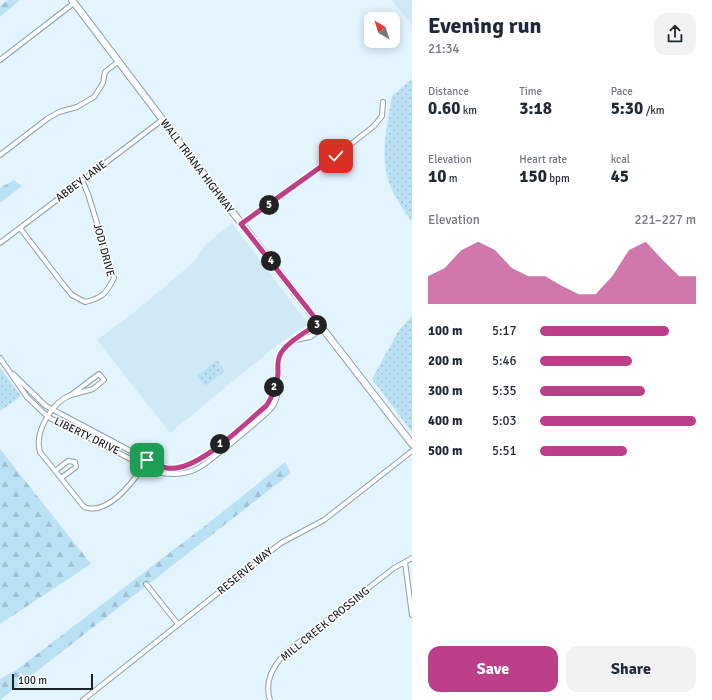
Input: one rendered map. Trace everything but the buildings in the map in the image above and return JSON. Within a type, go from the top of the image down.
[{"type":"main road","name":"WALL TRIANA HIGHWAY","points":[[73,1],[241,224],[412,444]]},
{"type":"street","points":[[0,60],[73,1]]},
{"type":"street","points":[[0,155],[53,115],[77,107],[94,97],[103,83],[105,72],[119,61]]},
{"type":"street","points":[[241,224],[336,156],[374,126],[382,116],[384,102]]},
{"type":"street","name":"ABBEY LANE","points":[[0,243],[162,120]]},
{"type":"street","name":"JODI DRIVE","points":[[20,228],[72,295],[85,302],[99,299],[108,290],[114,278],[88,194],[82,180]]},
{"type":"street","name":"LIBERTY DRIVE","points":[[8,369],[37,399],[52,410],[147,460],[168,468],[182,467],[200,460],[266,406],[272,397],[278,375],[280,355],[285,348],[295,340],[310,337],[321,326]]},
{"type":"street","name":"LIBERTY DRIVE","points":[[0,358],[27,397],[48,417],[156,472],[168,474],[184,472],[200,467],[272,407],[279,386],[278,375]]},
{"type":"street","points":[[71,394],[96,375],[102,375],[104,380],[93,389],[64,397],[52,410],[41,430],[39,446],[40,452],[84,507],[90,509],[100,509],[127,488],[147,460]]},
{"type":"street","name":"RESERVE WAY","points":[[83,700],[280,543],[324,520],[412,451]]},
{"type":"street","points":[[55,470],[68,461],[75,462],[76,467],[61,478]]},
{"type":"street","name":"MILL CREEK CROSSING","points":[[270,700],[267,692],[269,679],[274,666],[285,653],[412,558]]},
{"type":"street","points":[[405,562],[412,615]]},
{"type":"street","points":[[146,584],[178,624]]},
{"type":"shaded area","points":[[392,0],[412,0],[412,26]]},
{"type":"shaded area","points":[[232,223],[308,324],[277,345],[170,433],[97,340],[138,309],[195,261],[204,246]]},
{"type":"green space","points":[[8,0],[20,0],[0,17],[0,6]]},
{"type":"green space","points":[[412,79],[412,222],[392,190],[386,169],[385,148],[392,96]]},
{"type":"green space","points":[[14,180],[22,186],[0,203],[0,188]]},
{"type":"green space","points":[[412,316],[412,432],[372,379],[399,330]]},
{"type":"green space","points":[[217,360],[225,371],[205,386],[197,376]]},
{"type":"green space","points":[[0,368],[21,396],[0,411]]},
{"type":"green space","points":[[0,449],[91,564],[0,624]]},
{"type":"green space","points":[[285,462],[291,473],[0,700],[0,679],[15,671],[206,525]]},
{"type":"route","points":[[147,460],[168,468],[182,467],[200,460],[266,406],[272,397],[278,375],[278,360],[280,355],[289,344],[319,323],[241,224],[336,156]]}]
